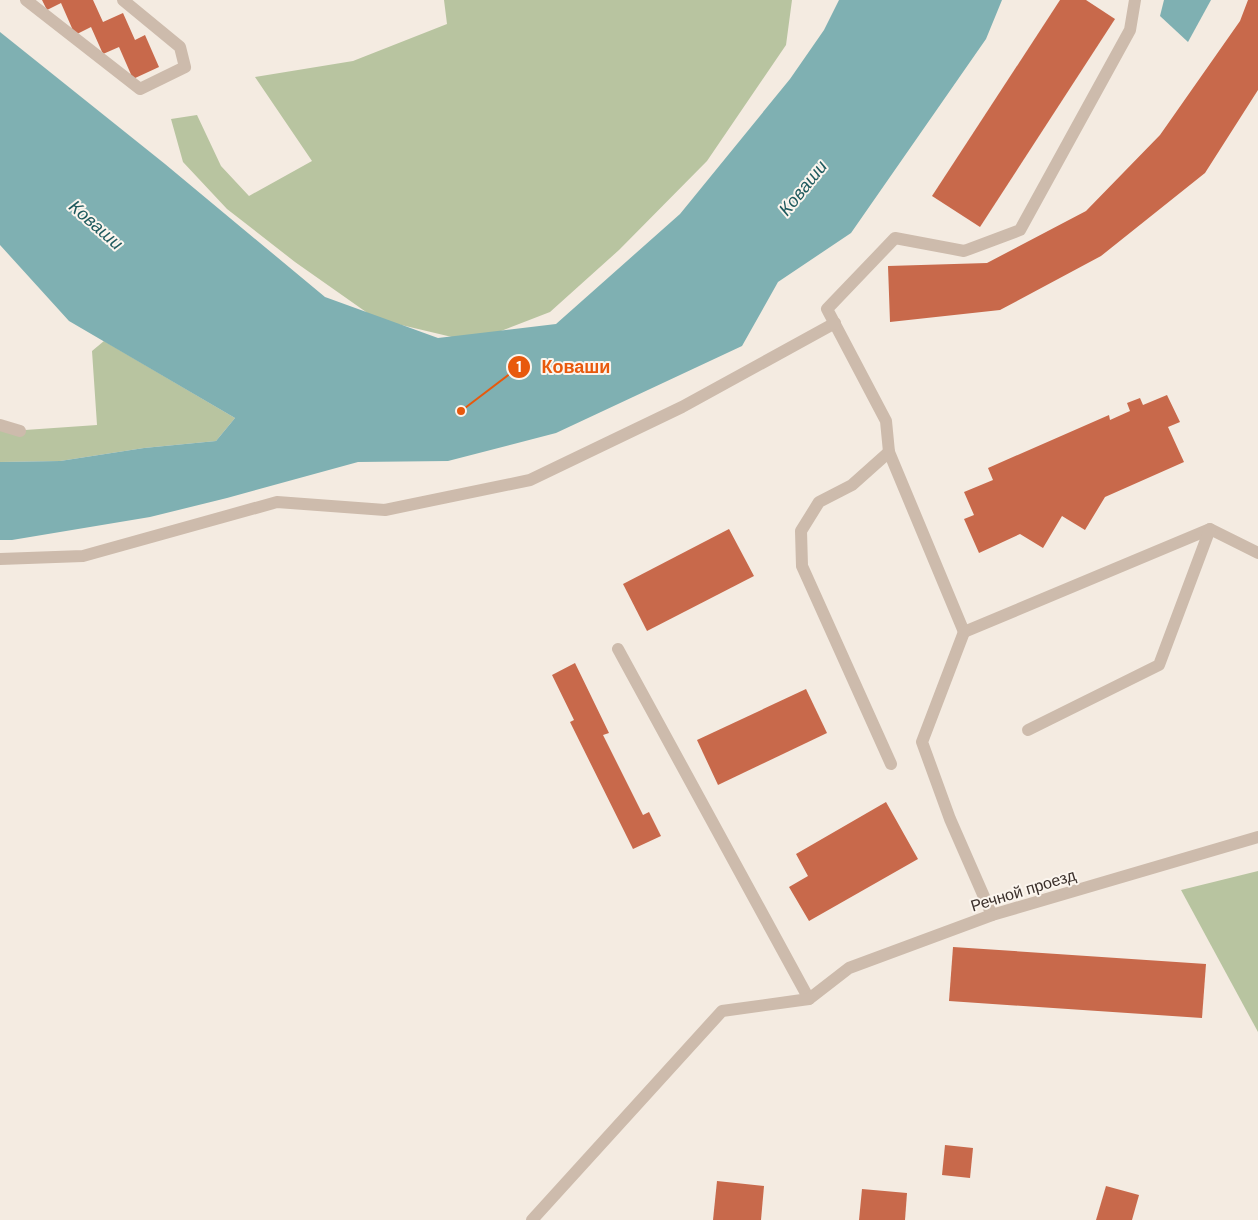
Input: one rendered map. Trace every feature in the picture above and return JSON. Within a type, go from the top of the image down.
[{"type":"street","points":[[26,0],[140,89],[185,67],[180,47],[123,0]]},
{"type":"street","points":[[992,915],[950,819],[922,742],[964,632],[888,452],[886,421],[827,309],[895,238],[964,251],[1020,230],[1130,30],[1135,0]]},
{"type":"street","points":[[0,559],[82,556],[277,502],[385,510],[530,480],[682,407],[835,323]]},
{"type":"street","points":[[0,425],[20,431]]},
{"type":"street","points":[[888,452],[852,485],[819,502],[800,531],[802,566],[891,764]]},
{"type":"street","points":[[964,632],[1210,529],[1258,553]]},
{"type":"street","points":[[1028,730],[1159,666],[1210,529]]},
{"type":"street","points":[[532,1220],[722,1011],[809,999],[618,649]]},
{"type":"street","name":"Речной проезд","points":[[809,999],[849,968],[992,915],[1258,837]]},
{"type":"green space","points":[[444,0],[792,0],[786,45],[707,161],[619,250],[550,312],[473,342],[376,319],[295,262],[227,209],[183,162],[171,119],[197,115],[221,166],[249,196],[312,161],[255,77],[353,61],[447,24]]},
{"type":"green space","points":[[104,341],[235,418],[216,441],[144,448],[60,461],[0,462],[0,425],[25,430],[97,425],[92,351]]},
{"type":"green space","points":[[1258,871],[1258,1032],[1181,890]]},
{"type":"water","points":[[839,0],[1002,0],[986,39],[851,233],[778,282],[742,346],[556,433],[448,461],[358,462],[150,517],[12,540],[0,540],[0,462],[60,461],[144,448],[216,441],[235,418],[69,321],[0,245],[0,32],[165,164],[325,297],[438,338],[556,324],[680,214],[790,79],[824,30]]},
{"type":"water","points":[[1164,0],[1211,0],[1188,42],[1160,16]]},
{"type":"building","points":[[42,0],[93,0],[103,22],[123,13],[135,40],[145,35],[159,67],[133,79],[119,47],[103,54],[91,27],[75,35],[61,3],[47,10]]},
{"type":"building","points":[[1060,0],[1086,0],[1115,19],[980,227],[932,196]]},
{"type":"building","points":[[1248,0],[1258,0],[1258,90],[1205,173],[1101,256],[1000,310],[890,322],[888,266],[987,263],[1086,211],[1160,135],[1240,21]]},
{"type":"building","points":[[1167,395],[1180,422],[1168,427],[1184,462],[1105,497],[1085,530],[1062,516],[1043,548],[1020,534],[979,553],[964,519],[974,515],[964,492],[993,480],[988,468],[1109,415],[1110,420],[1130,411],[1127,403],[1140,398],[1143,405]]},
{"type":"building","points":[[729,529],[754,576],[647,631],[623,584]]},
{"type":"building","points":[[575,663],[609,733],[603,735],[643,815],[649,812],[661,836],[633,849],[570,722],[574,720],[552,675]]},
{"type":"building","points":[[806,689],[827,733],[718,785],[697,740]]},
{"type":"building","points":[[886,802],[918,859],[809,921],[789,887],[808,876],[796,854]]},
{"type":"building","points":[[953,947],[1206,964],[1202,1018],[949,1001]]},
{"type":"building","points":[[945,1145],[973,1148],[970,1178],[942,1175]]},
{"type":"building","points":[[717,1181],[764,1186],[761,1220],[713,1220]]},
{"type":"building","points":[[1106,1186],[1139,1195],[1132,1220],[1096,1220]]},
{"type":"building","points":[[862,1189],[907,1193],[905,1220],[859,1220]]},
{"type":"place","name":"Коваши","points":[[461,411]]}]
